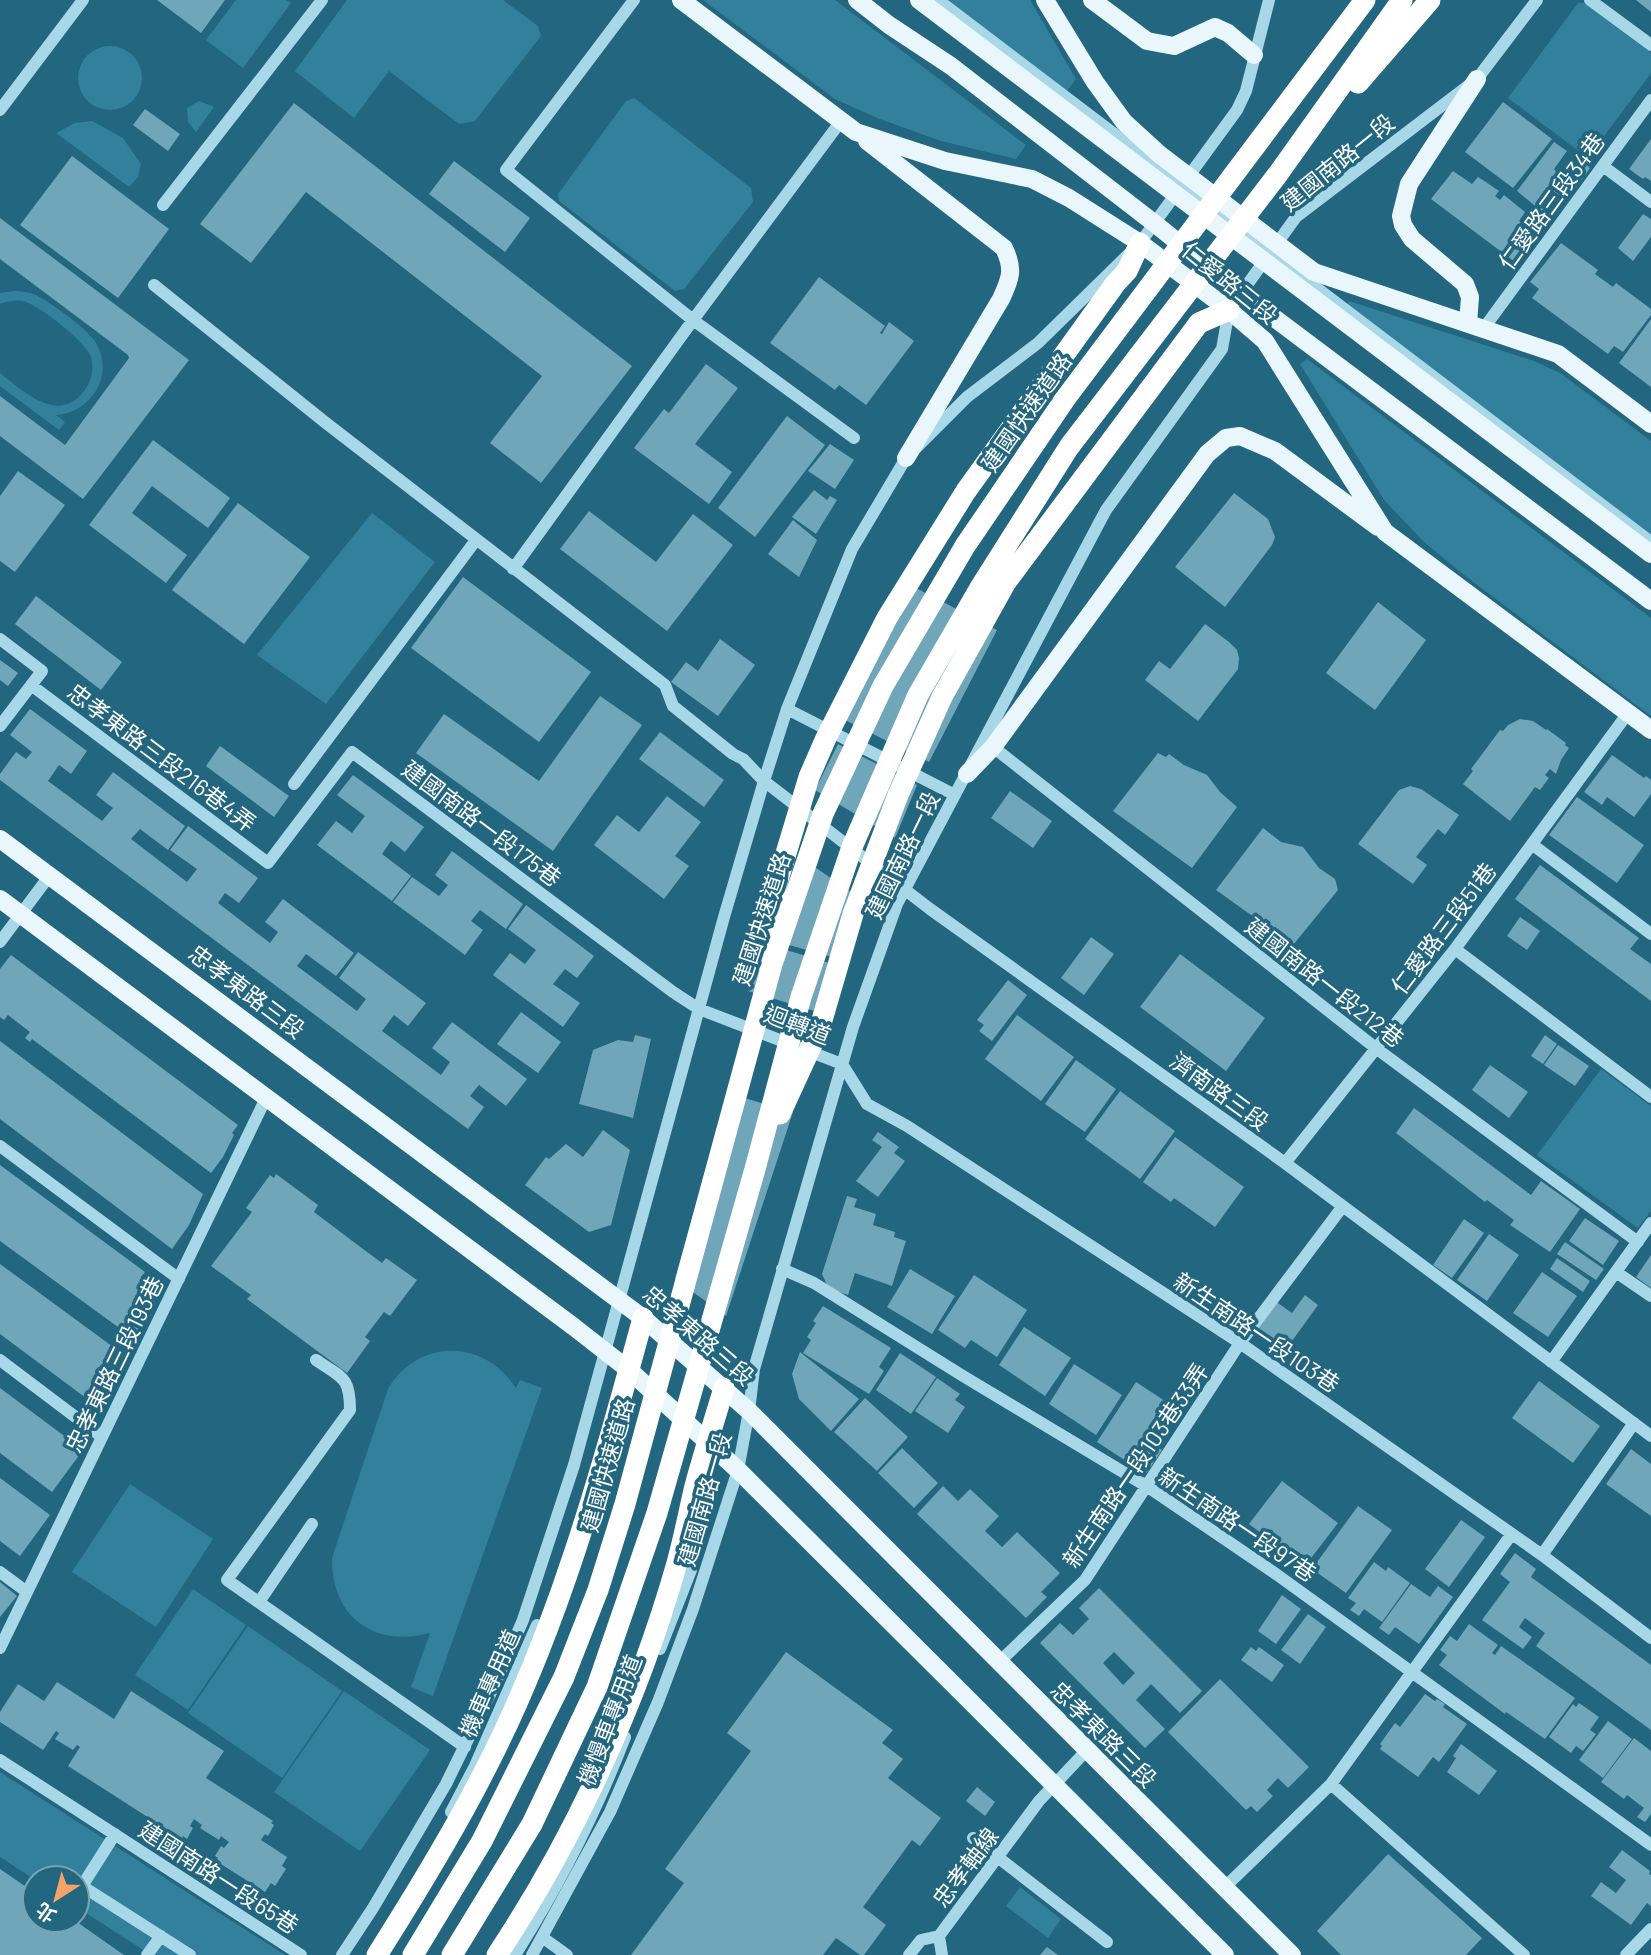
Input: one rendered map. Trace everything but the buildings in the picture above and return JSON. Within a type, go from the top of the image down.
[{"type":"highway","points":[[452,1955],[532,1824],[597,1688],[657,1513],[801,997],[852,847],[918,695],[981,586],[1069,447],[1278,174],[1402,0]]},
{"type":"highway","points":[[1278,174],[1430,0]]},
{"type":"highway","name":"建國快速道路","points":[[414,1955],[482,1841],[564,1677],[598,1590],[625,1504],[772,964],[823,814],[883,686],[965,546],[1065,399],[1361,4]]},
{"type":"highway","points":[[755,1028],[771,903],[809,777],[826,738],[887,618],[966,491],[1126,271],[1140,243]]},
{"type":"highway","points":[[755,1169],[820,1027],[858,902],[898,795],[942,697],[1006,582],[1199,323],[1235,302]]},
{"type":"highway","points":[[377,1955],[418,1891],[485,1771],[523,1687],[566,1579],[607,1449],[643,1318]]},
{"type":"highway","points":[[497,1955],[527,1910],[565,1839],[605,1756],[653,1637],[677,1563],[724,1388]]},
{"type":"main road","name":"仁愛路三段","points":[[681,0],[856,132],[945,161],[1032,179],[1069,198],[1235,302],[1651,600]]},
{"type":"main road","name":"仁愛路三段","points":[[858,0],[889,25],[951,66],[1154,223],[1235,302],[1265,341],[1385,533],[1651,730]]},
{"type":"main road","name":"仁愛路三段","points":[[919,0],[1183,186],[1651,554]]},
{"type":"main road","name":"仁愛路三段","points":[[1045,0],[1095,82],[1124,122],[1158,154],[1183,186]]},
{"type":"main road","points":[[1092,0],[1147,41],[1174,46],[1215,27],[1228,33],[1254,55]]},
{"type":"main road","points":[[1476,325],[1465,284],[1412,239],[1401,216],[1409,184],[1477,79]]},
{"type":"main road","points":[[856,132],[1004,248],[1011,264],[1009,283],[1001,299],[906,458]]},
{"type":"main road","name":"仁愛路三段","points":[[1270,253],[1314,272],[1558,354],[1651,424]]},
{"type":"main road","points":[[967,774],[993,747],[1207,454],[1226,438],[1240,436],[1275,451],[1385,533]]},
{"type":"main road","name":"忠孝東路三段","points":[[0,839],[643,1318],[749,1411],[1292,1955]]},
{"type":"main road","points":[[0,899],[629,1370],[738,1469],[1224,1955]]},
{"type":"street","points":[[0,110],[82,0]]},
{"type":"street","points":[[163,205],[322,0]]},
{"type":"street","points":[[634,0],[506,170],[693,320],[854,438]]},
{"type":"street","points":[[938,0],[1183,186]]},
{"type":"street","points":[[342,1955],[421,1829],[465,1747],[523,1620],[574,1465],[764,781],[788,709],[852,549],[906,458],[967,397],[1038,343],[1140,243],[1237,110],[1246,91],[1269,0]]},
{"type":"street","name":"建國南路一段","points":[[532,1955],[610,1812],[658,1702],[693,1609],[738,1469],[754,1369],[842,1064],[904,889],[1106,510],[1222,349],[1235,302],[1296,216],[1477,79],[1537,0]]},
{"type":"street","points":[[1590,0],[1651,44]]},
{"type":"street","name":"仁愛路三段34巷","points":[[1476,325],[1603,166],[1651,100]]},
{"type":"street","points":[[513,569],[841,121]]},
{"type":"street","points":[[1603,166],[1651,202]]},
{"type":"street","points":[[1270,253],[1651,542]]},
{"type":"street","name":"濟南路三段","points":[[154,285],[476,541],[665,685],[673,706],[743,759],[764,781],[904,889],[1285,1163],[1651,1436]]},
{"type":"street","points":[[294,784],[476,541]]},
{"type":"street","points":[[0,639],[42,671],[0,726]]},
{"type":"street","name":"忠孝東路三段216巷4弄","points":[[31,685],[268,863]]},
{"type":"street","points":[[788,709],[955,795]]},
{"type":"street","name":"仁愛路三段51巷","points":[[1285,1163],[1455,949],[1628,713]]},
{"type":"street","name":"建國南路一段212巷","points":[[993,747],[1377,1049],[1638,1242]]},
{"type":"street","name":"建國南路一段175巷","points":[[268,863],[352,752],[651,977],[699,1009]]},
{"type":"street","points":[[1533,845],[1651,934]]},
{"type":"street","points":[[0,942],[50,875]]},
{"type":"street","points":[[1455,949],[1651,1097]]},
{"type":"street","name":"迴轉道","points":[[699,1009],[842,1064]]},
{"type":"street","name":"新生南路一段103巷","points":[[842,1064],[867,1104],[907,1126],[1240,1343],[1542,1555],[1651,1638]]},
{"type":"street","name":"忠孝東路三段193巷","points":[[0,1648],[266,1098]]},
{"type":"street","points":[[0,1146],[179,1279]]},
{"type":"street","name":"新生南路一段103巷33弄","points":[[998,1663],[1085,1580],[1240,1343],[1343,1206]]},
{"type":"street","points":[[1552,1362],[1651,1223]]},
{"type":"street","name":"新生南路一段97巷","points":[[782,1269],[814,1283],[1148,1487],[1276,1574],[1651,1845]]},
{"type":"street","points":[[1616,1272],[1651,1296]]},
{"type":"street","points":[[0,1360],[102,1437]]},
{"type":"street","points":[[316,1360],[347,1381],[350,1389],[350,1410],[227,1580],[465,1747]]},
{"type":"street","name":"機車專用道","points":[[368,1955],[413,1885],[475,1766],[532,1639],[569,1542],[599,1446],[617,1412]]},
{"type":"street","points":[[1542,1555],[1634,1423]]},
{"type":"street","name":"機慢車專用道","points":[[515,1955],[544,1909],[599,1805],[691,1570],[696,1485]]},
{"type":"street","points":[[259,1602],[312,1524]]},
{"type":"street","points":[[1225,1887],[1331,1784],[1511,1535]]},
{"type":"street","points":[[0,1572],[27,1592]]},
{"type":"street","name":"忠孝軸線","points":[[909,1955],[921,1940],[939,1936],[1024,1822],[1086,1751]]},
{"type":"street","name":"建國南路一段65巷","points":[[0,1760],[301,1955]]},
{"type":"street","points":[[1331,1784],[1524,1955]]},
{"type":"street","name":"建國南路一段65巷","points":[[115,1834],[82,1886],[190,1955]]},
{"type":"street","points":[[973,1838],[1107,1942]]},
{"type":"street","points":[[1626,1955],[1651,1929]]},
{"type":"street","points":[[147,1955],[161,1936]]},
{"type":"street","name":"忠孝軸線","points":[[939,1936],[942,1955]]},
{"type":"street","points":[[542,1937],[566,1955]]},
{"type":"shaded area","points":[[236,0],[286,0],[291,3],[243,68],[206,40]]},
{"type":"shaded area","points":[[347,0],[503,0],[538,26],[541,36],[475,121],[459,124],[389,71],[354,118],[295,71]]},
{"type":"shaded area","points":[[703,0],[835,0],[1026,145],[1016,159],[941,141],[877,118],[835,99]]},
{"type":"shaded area","points":[[939,0],[1030,0],[1076,79],[1064,95]]},
{"type":"shaded area","points":[[1578,3],[1584,3],[1651,53],[1651,73],[1588,158],[1508,98]]},
{"type":"shaded area","points":[[110,46],[133,55],[142,78],[133,101],[110,110],[87,101],[78,78],[87,55]]},
{"type":"shaded area","points":[[634,98],[751,188],[753,202],[684,289],[675,291],[559,201],[558,194],[626,101]]},
{"type":"shaded area","points":[[199,101],[214,107],[196,132],[188,122],[187,108]]},
{"type":"shaded area","points":[[92,121],[123,138],[141,164],[138,177],[129,187],[56,133],[75,123]]},
{"type":"shaded area","points":[[14,291],[36,295],[68,316],[91,337],[101,355],[103,367],[96,390],[80,407],[69,413],[56,415],[65,422],[59,430],[0,386],[0,373],[43,402],[65,405],[76,399],[86,388],[91,377],[91,357],[72,334],[33,305],[19,301],[0,304],[0,293]]},
{"type":"shaded area","points":[[1349,301],[1534,361],[1560,373],[1651,441],[1651,541],[1344,309]]},
{"type":"shaded area","points":[[1307,359],[1651,618],[1651,716],[1424,542],[1384,500],[1300,364]]},
{"type":"shaded area","points":[[372,513],[435,562],[326,704],[257,655]]},
{"type":"shaded area","points":[[1601,1069],[1651,1106],[1651,1211],[1638,1228],[1537,1155]]},
{"type":"shaded area","points":[[444,1351],[466,1352],[485,1359],[502,1371],[516,1388],[520,1380],[542,1388],[433,1696],[411,1687],[430,1633],[410,1637],[391,1636],[360,1623],[348,1612],[339,1597],[332,1558],[388,1389],[398,1375],[412,1363],[427,1355]]},
{"type":"shaded area","points":[[130,1484],[213,1539],[156,1627],[72,1572]]},
{"type":"shaded area","points":[[193,1589],[246,1625],[188,1710],[135,1675]]},
{"type":"shaded area","points":[[248,1626],[342,1691],[282,1778],[188,1713]]},
{"type":"shaded area","points":[[344,1691],[430,1750],[360,1851],[274,1792]]},
{"type":"shaded area","points":[[0,1772],[285,1955],[151,1955],[91,1916],[91,1864],[21,1864],[21,1871],[0,1857]]},
{"type":"shaded area","points":[[1020,1887],[1061,1919],[1048,1938],[1006,1906]]}]
